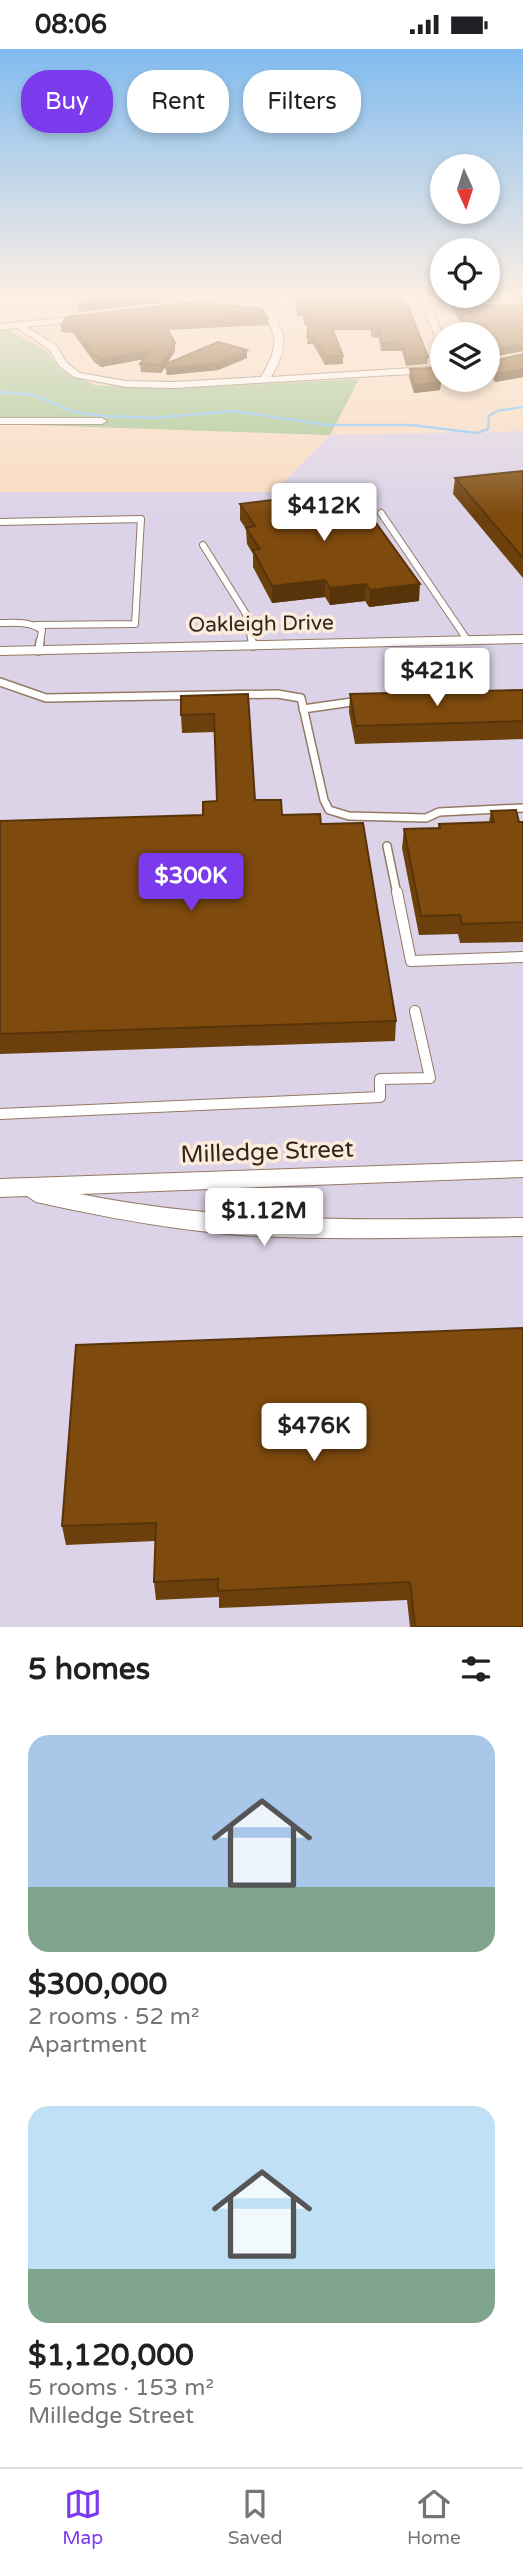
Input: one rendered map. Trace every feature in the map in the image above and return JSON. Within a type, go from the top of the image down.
[{"type":"street","points":[[66,368],[92,379],[161,385],[430,370]]},
{"type":"street","points":[[265,379],[271,368]]},
{"type":"street","points":[[0,421],[102,421]]},
{"type":"street","name":"Oakleigh Drive","points":[[0,652],[523,639]]},
{"type":"street","name":"Milledge Street","points":[[6,1188],[523,1169]]},
{"type":"street","name":"Milledge Street","points":[[6,1188],[104,1208],[199,1222],[293,1229],[523,1227]]},
{"type":"lane","points":[[381,513],[468,641]]},
{"type":"lane","points":[[0,522],[141,519],[135,624],[0,623]]},
{"type":"lane","points":[[203,545],[246,614],[253,646]]},
{"type":"lane","points":[[36,625],[42,630],[38,651]]},
{"type":"lane","points":[[0,681],[46,698],[277,694],[301,698],[324,800],[329,810],[349,816],[426,818],[435,821]]},
{"type":"lane","points":[[303,709],[363,700]]},
{"type":"lane","points":[[426,818],[439,812],[523,808]]},
{"type":"lane","points":[[387,846],[411,961],[523,957]]},
{"type":"lane","points":[[0,1114],[380,1097],[380,1079],[430,1078],[415,1011]]},
{"type":"shaded area","points":[[523,431],[523,1627],[0,1627],[0,492],[274,492],[330,435]]},
{"type":"green space","points":[[0,368],[58,368],[95,385],[165,389],[359,379],[330,435],[0,424]]},
{"type":"building","points":[[430,368],[430,383],[415,385],[410,369]]},
{"type":"building","points":[[500,368],[523,369],[500,373]]},
{"type":"building","points":[[523,471],[523,558],[455,478]]},
{"type":"building","points":[[344,491],[351,499],[358,498],[420,584],[370,590],[366,584],[330,588],[325,580],[272,586],[253,550],[260,549],[246,528],[255,526],[240,504]]},
{"type":"building","points":[[523,690],[523,721],[356,726],[350,694]]},
{"type":"building","points":[[248,694],[255,800],[281,800],[282,815],[320,814],[321,824],[363,823],[396,1021],[0,1034],[0,821],[203,815],[203,802],[217,801],[214,714],[181,715],[181,696]]},
{"type":"building","points":[[516,810],[519,822],[523,822],[523,922],[462,924],[460,915],[421,916],[404,829],[440,828],[439,824],[494,822],[491,811]]},
{"type":"building","points":[[523,1328],[523,1627],[415,1627],[410,1582],[218,1591],[218,1579],[154,1582],[156,1523],[62,1526],[76,1345]]},
{"type":"waterway","points":[[0,392],[34,395],[74,412],[104,416],[153,418],[234,411],[327,425],[411,425],[477,433],[488,429],[489,416],[497,411],[523,407]]}]
